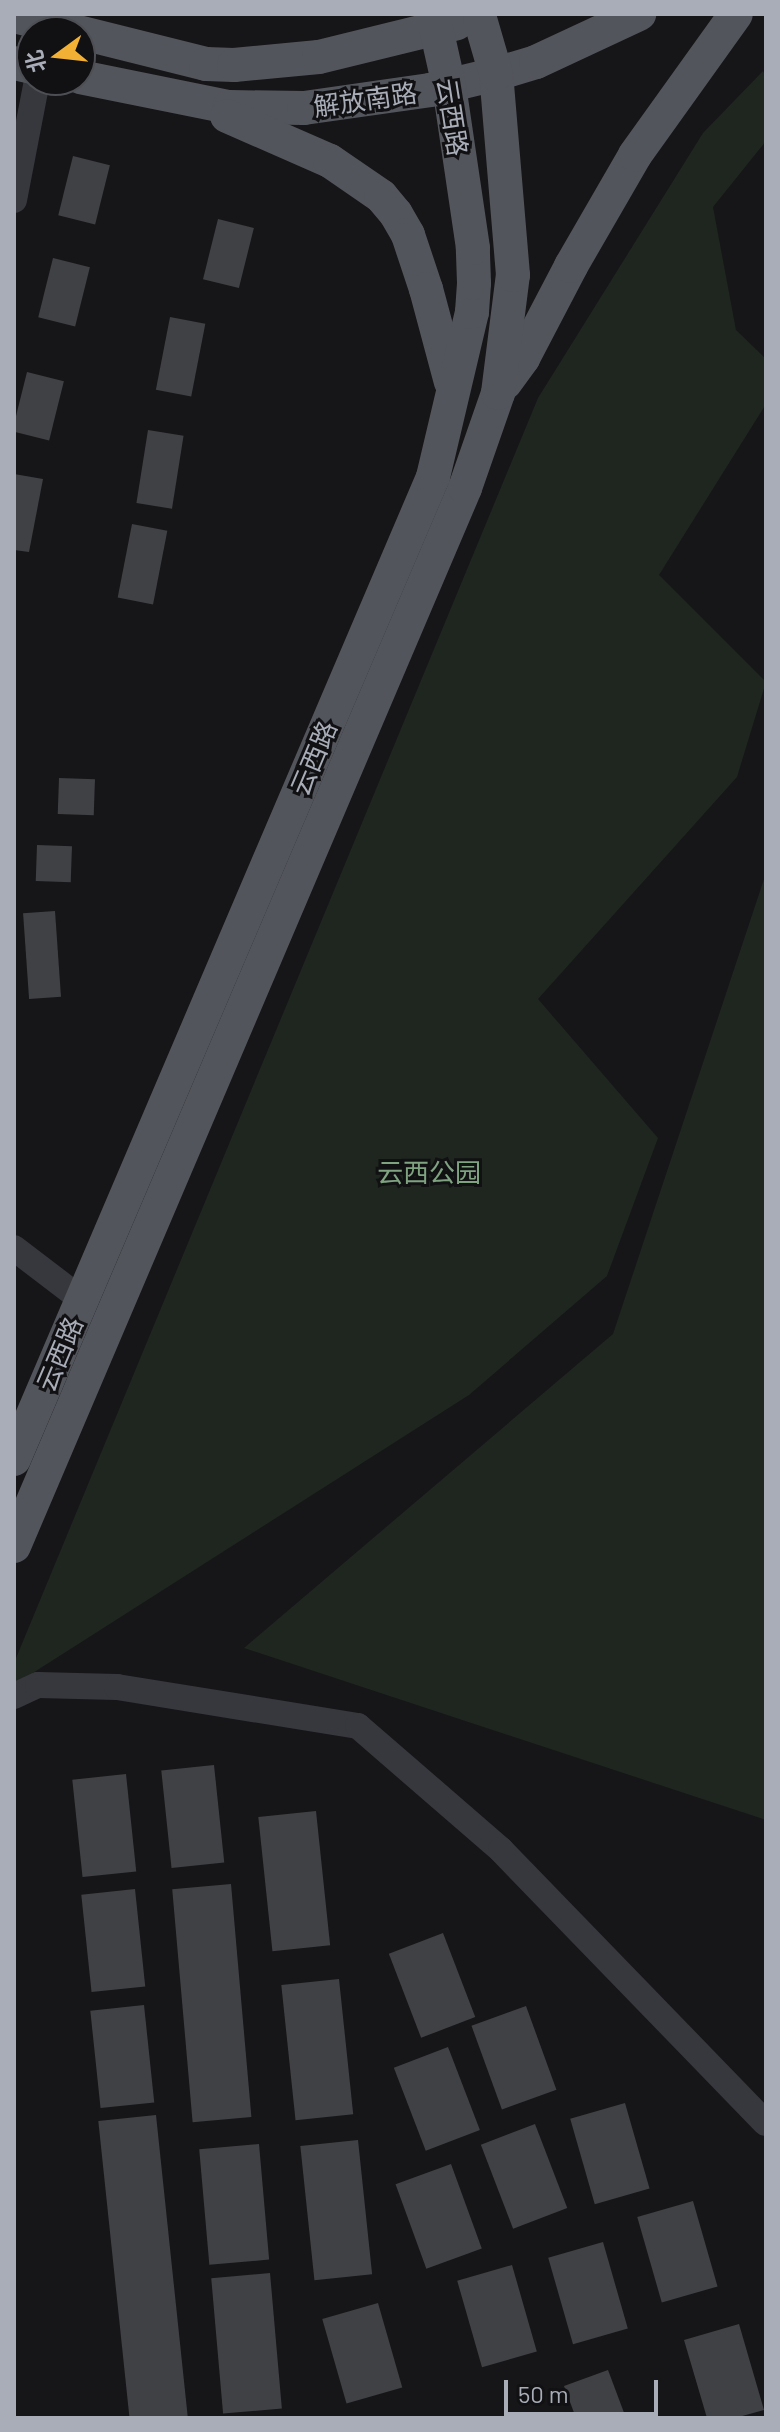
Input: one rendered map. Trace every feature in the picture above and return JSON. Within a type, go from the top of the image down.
[{"type":"main road","name":"解放南路","points":[[96,81],[198,103],[293,108],[384,98],[449,86],[536,62],[639,14]]},
{"type":"main road","name":"云西路","points":[[498,393],[523,358],[571,266],[635,155],[736,14]]},
{"type":"main road","name":"解放南路","points":[[96,36],[206,64],[234,65],[319,57],[488,16]]},
{"type":"main road","name":"云西路","points":[[14,1546],[465,488],[498,393],[513,275],[505,152],[488,16]]},
{"type":"main road","name":"云西路","points":[[14,1459],[433,477],[472,312],[474,283],[473,248],[449,86],[436,28]]},
{"type":"main road","points":[[198,103],[330,161],[381,196],[408,235],[441,336],[453,392]]},
{"type":"street","points":[[14,200],[23,96]]},
{"type":"street","points":[[14,1248],[82,1300]]},
{"type":"street","points":[[14,1696],[38,1685],[117,1687],[358,1726],[501,1850],[766,2123]]},
{"type":"green space","name":"云西公园","points":[[763,71],[766,77],[766,141],[713,207],[736,330],[766,359],[766,404],[659,575],[766,682],[737,777],[538,999],[658,1138],[607,1276],[469,1395],[14,1685],[14,1663],[538,398],[703,133]]},
{"type":"green space","points":[[766,873],[766,1820],[244,1648],[613,1334]]},
{"type":"building","points":[[73,156],[110,165],[95,224],[58,215]]},
{"type":"building","points":[[218,219],[254,228],[239,288],[203,279]]},
{"type":"building","points":[[53,258],[90,267],[75,326],[38,317]]},
{"type":"building","points":[[170,317],[205,324],[191,397],[156,390]]},
{"type":"building","points":[[27,372],[64,381],[49,440],[14,432]]},
{"type":"building","points":[[148,430],[184,436],[172,509],[136,503]]},
{"type":"building","points":[[14,474],[43,479],[29,552],[14,550]]},
{"type":"building","points":[[132,524],[167,531],[153,604],[118,598]]},
{"type":"building","points":[[59,778],[95,779],[94,815],[58,814]]},
{"type":"building","points":[[37,845],[72,846],[71,882],[36,881]]},
{"type":"building","points":[[55,911],[61,997],[29,999],[23,913]]},
{"type":"building","points":[[214,1765],[224,1862],[172,1868],[161,1771]]},
{"type":"building","points":[[126,1774],[136,1871],[83,1877],[72,1780]]},
{"type":"building","points":[[316,1811],[330,1945],[272,1951],[258,1817]]},
{"type":"building","points":[[231,1884],[251,2117],[193,2122],[172,1889]]},
{"type":"building","points":[[135,1889],[145,1986],[92,1992],[81,1895]]},
{"type":"building","points":[[443,1933],[475,2017],[421,2038],[389,1954]]},
{"type":"building","points":[[339,1979],[353,2114],[296,2120],[281,1985]]},
{"type":"building","points":[[144,2005],[154,2102],[101,2108],[90,2011]]},
{"type":"building","points":[[526,2006],[556,2090],[502,2109],[471,2026]]},
{"type":"building","points":[[448,2047],[480,2130],[426,2151],[394,2068]]},
{"type":"building","points":[[625,2103],[650,2189],[595,2204],[570,2119]]},
{"type":"building","points":[[156,2115],[188,2418],[130,2418],[98,2121]]},
{"type":"building","points":[[535,2124],[567,2208],[513,2229],[481,2145]]},
{"type":"building","points":[[358,2140],[372,2274],[314,2280],[300,2146]]},
{"type":"building","points":[[259,2144],[269,2260],[209,2265],[199,2149]]},
{"type":"building","points":[[451,2164],[482,2249],[426,2269],[396,2184]]},
{"type":"building","points":[[693,2201],[718,2287],[662,2303],[637,2217]]},
{"type":"building","points":[[603,2242],[628,2329],[573,2344],[548,2258]]},
{"type":"building","points":[[512,2265],[537,2352],[482,2367],[457,2281]]},
{"type":"building","points":[[270,2273],[282,2408],[223,2414],[211,2278]]},
{"type":"building","points":[[378,2303],[402,2388],[347,2404],[322,2319]]},
{"type":"building","points":[[739,2324],[764,2410],[735,2418],[707,2418],[684,2340]]},
{"type":"building","points":[[608,2370],[626,2418],[576,2418],[564,2386]]}]
